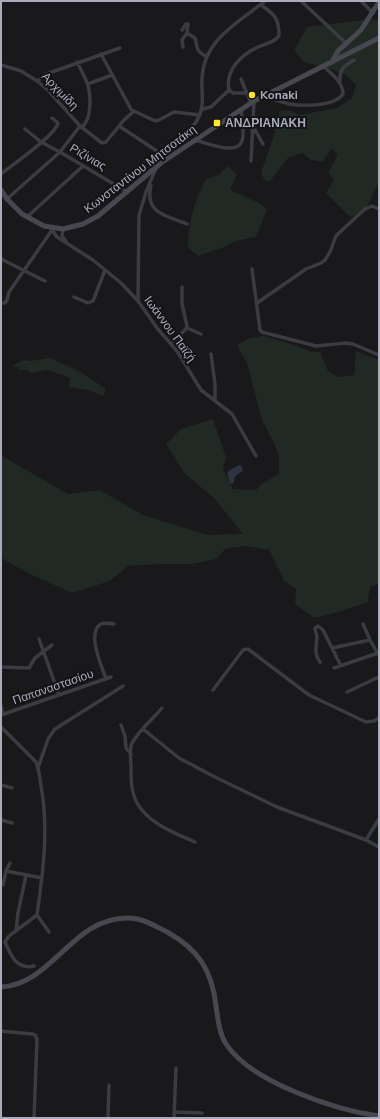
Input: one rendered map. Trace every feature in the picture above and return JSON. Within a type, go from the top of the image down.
[{"type":"main road","points":[[332,62],[338,51],[361,30],[379,2]]},
{"type":"main road","name":"Κωνσταντίνου Μητσοτάκη","points":[[1,190],[7,199],[18,210],[41,225],[51,229],[75,227],[91,220],[159,165],[241,109],[379,38]]},
{"type":"main road","points":[[1,987],[21,984],[36,975],[68,945],[97,924],[113,919],[127,918],[143,921],[179,939],[197,954],[213,988],[223,1039],[238,1057],[265,1077],[284,1087],[348,1110],[379,1116]]},
{"type":"street","points":[[138,301],[138,215],[144,196],[163,155],[191,129],[200,115],[203,98],[202,76],[207,57],[216,41],[224,32],[265,1]]},
{"type":"street","points":[[301,1],[347,44]]},
{"type":"street","points":[[361,1],[373,13]]},
{"type":"street","points":[[202,110],[211,107],[229,90],[230,74],[236,62],[250,51],[275,39],[279,35],[275,16],[271,11],[261,5]]},
{"type":"street","points":[[182,30],[187,23],[189,25],[187,33],[182,40],[183,47]]},
{"type":"street","points":[[187,33],[195,38],[198,51],[207,57]]},
{"type":"street","points":[[37,81],[46,74],[120,48]]},
{"type":"street","points":[[101,54],[132,111]]},
{"type":"street","points":[[340,84],[340,72],[354,60]]},
{"type":"street","points":[[7,199],[60,152],[90,115],[90,93],[88,84],[77,62]]},
{"type":"street","name":"Αρχιμίδη","points":[[1,65],[21,71],[37,81],[48,90],[81,127],[102,143],[106,142],[119,126]]},
{"type":"street","points":[[265,96],[287,104],[302,106],[337,100],[343,94],[343,90],[340,84],[323,66]]},
{"type":"street","points":[[88,84],[112,75]]},
{"type":"street","points":[[241,79],[253,102],[255,130],[264,144]]},
{"type":"street","points":[[229,90],[233,93],[247,93]]},
{"type":"street","points":[[194,140],[228,148],[236,148],[240,145],[242,140],[241,109]]},
{"type":"street","points":[[132,111],[136,111],[155,121],[174,112],[200,115]]},
{"type":"street","points":[[132,111],[119,126],[163,155]]},
{"type":"street","points":[[1,174],[42,142],[58,125],[52,118]]},
{"type":"street","points":[[251,161],[252,133],[254,123]]},
{"type":"street","name":"Ριζίνιας","points":[[25,129],[42,142],[127,192]]},
{"type":"street","points":[[27,217],[83,166]]},
{"type":"street","points":[[152,179],[150,200],[154,209],[160,214],[187,224]]},
{"type":"street","points":[[257,303],[306,269],[325,260],[330,252],[336,236],[366,209],[372,206],[379,209]]},
{"type":"street","points":[[3,303],[7,300],[8,292],[51,229]]},
{"type":"street","name":"Ιωάννου Παϊζή","points":[[51,229],[58,239],[86,255],[124,286],[138,301],[157,328],[171,343],[181,357],[198,387],[207,396],[226,408],[234,417],[256,456]]},
{"type":"street","points":[[63,229],[62,236],[68,244]]},
{"type":"street","points":[[58,239],[62,236]]},
{"type":"street","points":[[1,259],[45,281]]},
{"type":"street","points":[[252,269],[260,330],[262,332],[316,346],[346,343],[353,344],[379,355]]},
{"type":"street","points":[[74,297],[88,303],[93,301],[105,270]]},
{"type":"street","points":[[182,287],[182,304],[187,328]]},
{"type":"street","points":[[187,328],[201,334]]},
{"type":"street","points":[[171,343],[187,328]]},
{"type":"street","points":[[211,354],[215,384],[215,401]]},
{"type":"street","points":[[106,679],[98,656],[95,635],[96,630],[100,625],[104,623],[114,624]]},
{"type":"street","points":[[334,668],[378,654],[363,624]]},
{"type":"street","points":[[320,662],[315,649],[317,637],[315,628],[318,626],[323,630],[341,666]]},
{"type":"street","points":[[39,639],[59,695]]},
{"type":"street","points":[[332,648],[370,640]]},
{"type":"street","points":[[1,667],[29,668],[35,658],[52,645]]},
{"type":"street","points":[[213,690],[243,650],[248,649],[317,700],[366,722],[374,721],[379,718]]},
{"type":"street","name":"Παπαναστασίου","points":[[2,715],[111,677]]},
{"type":"street","points":[[347,692],[379,677]]},
{"type":"street","points":[[38,768],[48,739],[55,728],[123,686]]},
{"type":"street","points":[[1,706],[2,715]]},
{"type":"street","points":[[162,708],[131,745],[132,783],[137,804],[162,827],[195,842]]},
{"type":"street","points":[[121,725],[125,736],[126,748],[131,754]]},
{"type":"street","points":[[1,727],[32,758],[38,768],[44,799],[46,828],[37,915],[49,932]]},
{"type":"street","points":[[143,730],[175,755],[215,777],[278,807],[366,840],[379,847]]},
{"type":"street","points":[[1,785],[12,788]]},
{"type":"street","points":[[366,840],[379,819]]},
{"type":"street","points":[[1,820],[12,823]]},
{"type":"street","points":[[3,885],[6,871],[10,863]]},
{"type":"street","points":[[6,871],[42,878]]},
{"type":"street","points":[[16,931],[26,875]]},
{"type":"street","points":[[34,966],[27,968],[18,963],[5,942],[6,939],[37,915]]},
{"type":"street","points":[[1,1031],[32,1034],[35,1035],[37,1039],[34,1118]]},
{"type":"street","points":[[174,1118],[176,1068]]},
{"type":"street","points":[[108,1118],[109,1085]]},
{"type":"street","points":[[174,1112],[202,1113]]},
{"type":"shaded area","points":[[364,20],[379,20],[379,182],[365,211],[350,217],[326,193],[334,180],[328,173],[338,154],[331,149],[323,162],[311,160],[302,153],[288,158],[270,181],[265,181],[261,173],[273,138],[280,111],[289,110],[299,115],[337,108],[352,98],[356,85],[346,75],[304,62],[294,50],[307,27]]},
{"type":"shaded area","points":[[227,166],[237,174],[230,190],[261,204],[267,210],[256,237],[235,241],[224,247],[198,256],[188,248],[189,230],[195,204],[206,179],[219,175]]},
{"type":"shaded area","points":[[263,336],[289,343],[312,352],[320,352],[328,371],[338,377],[354,375],[356,351],[379,360],[379,584],[370,587],[368,602],[339,612],[314,618],[295,604],[296,589],[284,581],[269,550],[246,546],[225,549],[216,559],[192,564],[128,566],[110,581],[72,593],[30,574],[1,558],[2,456],[68,494],[100,490],[143,515],[208,535],[243,534],[213,497],[185,474],[166,444],[181,429],[213,419],[226,457],[223,470],[233,489],[256,490],[262,484],[279,474],[279,458],[275,445],[262,420],[247,363],[237,345],[250,338]]},
{"type":"shaded area","points":[[50,358],[79,371],[106,389],[104,396],[88,390],[69,387],[70,378],[48,370],[31,373],[27,370],[19,370],[19,367],[14,367],[13,365],[24,360],[30,361]]},
{"type":"water","points":[[239,465],[242,466],[243,471],[235,476],[234,483],[230,484],[227,473]]},
{"type":"place","name":"Konaki","points":[[252,95]]},
{"type":"place","name":"ΑΝΔΡΙΑΝΑΚΗ","points":[[217,123]]}]
